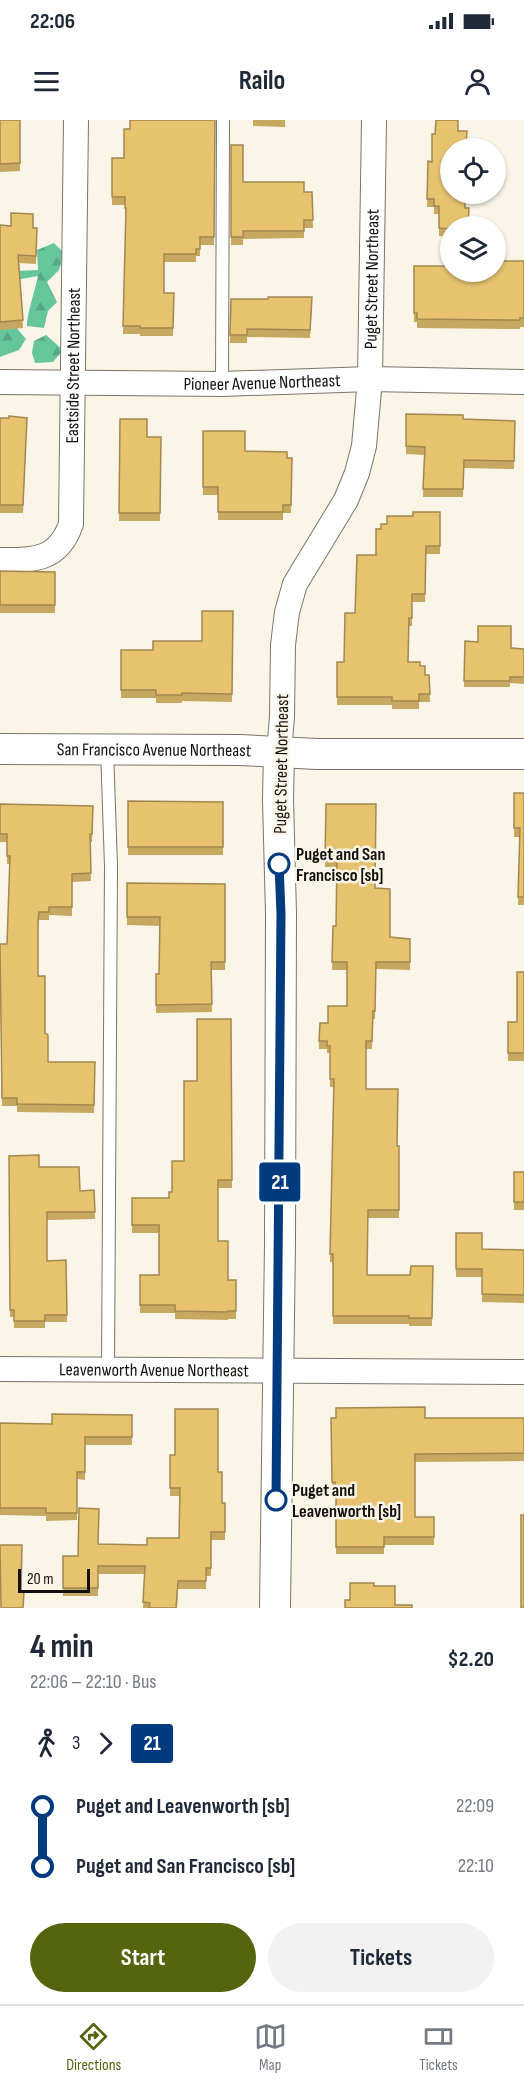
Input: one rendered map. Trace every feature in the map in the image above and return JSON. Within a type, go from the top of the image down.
[{"type":"street","name":"Eastside Street Northeast","points":[[0,560],[32,560],[45,555],[57,548],[67,536],[71,524],[76,120]]},
{"type":"street","name":"Puget Street Northeast","points":[[275,1608],[281,933],[278,800],[283,645],[287,612],[295,584],[346,500],[364,447],[370,379],[374,120]]},
{"type":"street","name":"Pioneer Avenue Northeast","points":[[0,382],[222,384],[370,379],[524,382]]},
{"type":"street","name":"San Francisco Avenue Northeast","points":[[0,749],[524,754]]},
{"type":"street","name":"Leavenworth Avenue Northeast","points":[[0,1370],[524,1372]]},
{"type":"lane","points":[[222,384],[223,120]]},
{"type":"lane","points":[[107,749],[111,866],[108,1371]]},
{"type":"green space","points":[[0,243],[16,271],[38,270],[37,250],[54,243],[64,253],[59,270],[47,282],[57,302],[48,311],[44,328],[27,326],[38,276],[10,281]]},
{"type":"green space","points":[[14,325],[26,339],[19,350],[0,357],[0,327]]},
{"type":"green space","points":[[46,335],[63,350],[53,362],[35,363],[32,353],[34,341]]},
{"type":"building","points":[[0,120],[20,120],[20,163],[0,164]]},
{"type":"building","points":[[130,120],[215,120],[214,237],[200,237],[200,249],[196,249],[196,254],[164,254],[164,293],[174,293],[173,328],[123,326],[126,208],[125,197],[112,197],[112,158],[124,158],[124,129],[130,129]]},
{"type":"building","points":[[436,120],[458,120],[458,131],[467,131],[467,138],[440,138],[440,204],[465,204],[465,208],[469,208],[469,216],[440,216],[440,228],[439,206],[434,206],[434,199],[427,199],[428,161],[432,162],[432,134],[435,134]]},
{"type":"building","points":[[231,145],[243,145],[243,182],[304,182],[304,192],[312,192],[313,220],[304,220],[304,231],[243,231],[243,237],[231,237]]},
{"type":"building","points":[[11,213],[33,214],[33,228],[37,228],[36,256],[18,255],[23,320],[0,322],[0,225],[11,226]]},
{"type":"building","points":[[506,261],[524,261],[524,318],[520,320],[417,319],[417,313],[414,313],[414,266],[440,266],[440,282],[506,282]]},
{"type":"building","points":[[268,297],[312,297],[310,330],[247,329],[247,335],[230,335],[231,299],[268,299]]},
{"type":"building","points":[[406,414],[463,415],[463,419],[515,421],[514,461],[464,460],[463,489],[423,489],[425,447],[406,446]]},
{"type":"building","points":[[9,416],[27,418],[23,505],[0,505],[0,418],[9,418]]},
{"type":"building","points":[[120,419],[147,419],[147,437],[161,437],[160,513],[119,513]]},
{"type":"building","points":[[203,431],[245,431],[245,451],[287,452],[287,458],[292,458],[291,505],[283,505],[283,512],[218,512],[218,487],[203,487]]},
{"type":"building","points":[[413,512],[440,512],[440,546],[426,546],[425,594],[412,594],[412,618],[409,618],[408,662],[420,662],[420,666],[425,666],[425,675],[429,675],[430,694],[419,694],[419,701],[392,701],[392,697],[337,697],[337,662],[344,662],[345,613],[355,613],[357,555],[376,555],[376,529],[381,529],[381,524],[387,524],[387,516],[413,516]]},
{"type":"building","points":[[0,571],[55,572],[55,605],[0,605]]},
{"type":"building","points":[[202,611],[233,611],[232,694],[156,695],[156,690],[121,690],[121,650],[153,650],[153,641],[202,641]]},
{"type":"building","points":[[478,626],[511,626],[511,648],[524,649],[524,677],[510,677],[510,681],[464,681],[465,641],[478,642]]},
{"type":"building","points":[[514,793],[524,793],[524,897],[518,897],[520,828],[514,828]]},
{"type":"building","points":[[128,801],[223,802],[223,847],[128,847]]},
{"type":"building","points":[[0,804],[93,806],[92,834],[90,834],[91,873],[72,874],[72,907],[49,907],[49,912],[39,912],[38,976],[45,976],[45,1033],[48,1035],[48,1062],[95,1062],[94,1105],[17,1104],[17,1098],[2,1098],[0,944],[7,944],[10,856],[7,856],[7,834],[0,834]]},
{"type":"building","points":[[326,804],[376,804],[375,888],[390,889],[390,937],[410,939],[410,962],[376,962],[372,1041],[366,1041],[366,1089],[398,1089],[399,1210],[368,1210],[367,1275],[410,1275],[411,1266],[433,1266],[432,1318],[333,1316],[333,1254],[330,1254],[334,1079],[330,1079],[330,1046],[327,1046],[327,1041],[319,1041],[320,1023],[328,1023],[328,1006],[347,1006],[347,962],[332,962],[333,926],[336,926],[337,859],[325,859]]},
{"type":"building","points":[[127,883],[225,884],[225,962],[211,962],[212,1004],[156,1005],[160,917],[127,917]]},
{"type":"building","points":[[517,972],[524,972],[524,1053],[508,1053],[508,1022],[517,1022]]},
{"type":"building","points":[[197,1019],[231,1019],[232,1180],[218,1180],[218,1241],[228,1241],[228,1280],[236,1280],[236,1311],[228,1312],[175,1311],[175,1305],[140,1305],[140,1275],[159,1275],[159,1225],[132,1225],[132,1198],[169,1198],[169,1192],[172,1192],[172,1161],[184,1161],[184,1081],[197,1081]]},
{"type":"building","points":[[39,1155],[39,1167],[79,1167],[80,1191],[94,1190],[95,1212],[47,1212],[47,1261],[66,1260],[67,1315],[45,1315],[45,1321],[14,1321],[14,1310],[10,1310],[9,1156]]},
{"type":"building","points":[[514,1172],[524,1172],[524,1202],[514,1202]]},
{"type":"building","points":[[456,1233],[482,1233],[482,1249],[524,1250],[524,1295],[482,1294],[482,1269],[456,1269]]},
{"type":"building","points":[[425,1407],[425,1418],[524,1418],[524,1453],[415,1454],[415,1517],[434,1517],[434,1537],[384,1537],[384,1547],[336,1547],[336,1492],[335,1482],[332,1482],[331,1418],[336,1418],[336,1408]]},
{"type":"building","points":[[175,1409],[218,1409],[218,1472],[222,1472],[225,1532],[211,1532],[211,1568],[206,1568],[206,1581],[178,1581],[176,1608],[149,1608],[150,1603],[143,1602],[145,1566],[98,1566],[98,1588],[63,1588],[63,1556],[78,1556],[79,1508],[99,1509],[98,1544],[147,1545],[147,1538],[179,1538],[180,1488],[170,1488],[170,1455],[175,1455]]},
{"type":"building","points":[[52,1414],[132,1415],[132,1437],[85,1437],[85,1472],[77,1472],[77,1513],[46,1513],[46,1508],[0,1508],[0,1423],[52,1424]]},
{"type":"building","points":[[521,1515],[524,1515],[524,1608],[521,1608]]},
{"type":"building","points":[[0,1545],[22,1545],[23,1608],[1,1608]]},
{"type":"building","points":[[350,1583],[395,1586],[395,1605],[412,1605],[412,1608],[345,1608],[345,1600],[350,1600]]},
{"type":"bus line","name":"21","points":[[276,1500],[280,1219],[281,914],[279,864]]},
{"type":"place","name":"Puget and San Francisco [sb]","points":[[279,864]]},
{"type":"place","name":"Puget and Leavenworth [sb]","points":[[276,1500]]}]
